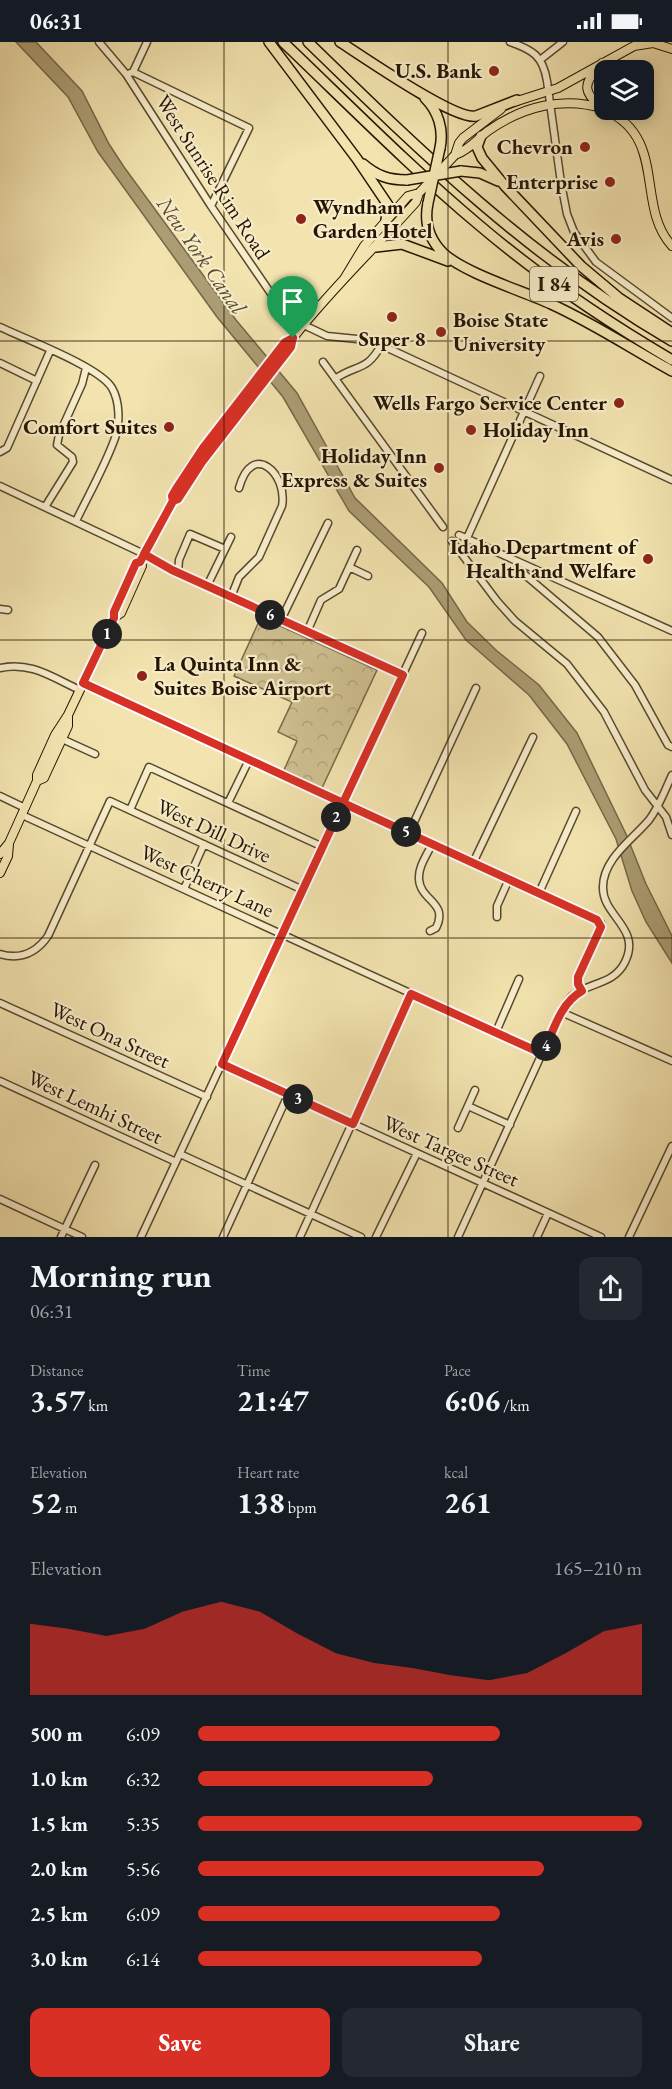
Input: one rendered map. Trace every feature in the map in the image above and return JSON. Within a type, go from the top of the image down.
[{"type":"highway","points":[[269,42],[357,159],[388,205],[386,220]]},
{"type":"highway","name":"I 84","points":[[283,42],[412,166],[479,225],[561,289],[672,360]]},
{"type":"highway","name":"I 84","points":[[308,42],[457,184],[548,259],[618,308],[672,341]]},
{"type":"highway","points":[[340,42],[418,92],[461,115],[471,117],[517,100]]},
{"type":"highway","points":[[418,92],[430,103],[438,118],[441,134],[435,176],[428,203],[427,222],[434,242],[450,259],[468,268]]},
{"type":"highway","points":[[481,136],[477,147],[482,158],[505,186],[600,283],[633,309],[672,333]]},
{"type":"highway","points":[[357,159],[377,174],[392,180],[407,180],[461,171],[490,176],[505,186]]},
{"type":"highway","points":[[376,247],[394,244],[409,246],[468,268],[553,304],[672,371]]},
{"type":"main road","points":[[608,60],[643,43],[662,44],[672,49]]},
{"type":"main road","points":[[0,854],[9,843],[55,735],[68,715],[114,618],[121,614],[142,566],[140,562],[173,501],[178,499],[262,378],[291,347],[293,338],[344,279],[416,202],[419,193],[454,155],[464,138],[517,100],[548,92],[594,67]]},
{"type":"main road","points":[[594,72],[590,77],[587,89],[589,96],[594,100]]},
{"type":"main road","points":[[454,155],[466,151],[481,136],[514,116],[549,104],[568,102],[594,106]]},
{"type":"main road","points":[[620,120],[628,127],[644,152],[657,223],[672,246]]},
{"type":"main road","points":[[344,279],[364,246],[386,220],[408,196],[419,193]]},
{"type":"main road","points":[[37,781],[44,778],[68,726],[68,715]]},
{"type":"main road","points":[[0,873],[8,856],[9,843]]},
{"type":"street","name":"West Sunrise Rim Road","points":[[99,42],[130,73],[211,206],[287,317],[327,336],[367,340],[381,345],[672,480]]},
{"type":"street","points":[[147,42],[130,73],[249,128],[211,206]]},
{"type":"street","points":[[510,42],[527,49],[540,60],[546,72],[565,204],[574,232],[596,262],[672,318]]},
{"type":"street","points":[[540,60],[563,42]]},
{"type":"street","points":[[0,327],[103,377],[112,388],[119,419],[115,438],[76,522]]},
{"type":"street","points":[[335,379],[346,371],[371,362],[381,345]]},
{"type":"street","points":[[2,451],[7,448],[50,351]]},
{"type":"street","points":[[322,362],[443,526]]},
{"type":"street","points":[[0,363],[37,381]]},
{"type":"street","points":[[45,507],[73,462],[72,457],[57,445],[59,435],[82,384],[86,368]]},
{"type":"street","points":[[467,538],[540,376]]},
{"type":"street","points":[[231,597],[239,577],[259,557],[284,499],[283,491],[273,471],[264,464],[256,464],[250,468],[242,478],[239,488]]},
{"type":"street","points":[[0,486],[144,554],[178,573],[403,675]]},
{"type":"street","points":[[281,620],[328,524]]},
{"type":"street","points":[[178,573],[179,560],[190,534],[225,549]]},
{"type":"street","points":[[459,535],[672,631]]},
{"type":"street","points":[[207,586],[231,537]]},
{"type":"street","points":[[452,541],[497,601],[515,621],[567,664],[604,712],[645,790],[666,817],[672,835]]},
{"type":"street","points":[[307,632],[321,600],[339,589],[357,550]]},
{"type":"street","points":[[349,567],[368,576]]},
{"type":"street","points":[[517,568],[598,637],[635,685],[668,745],[672,747]]},
{"type":"street","points":[[141,1237],[422,633]]},
{"type":"street","points":[[0,668],[20,665],[30,667],[82,686],[597,920],[601,923],[600,930],[578,977],[578,984],[582,991]]},
{"type":"street","points":[[409,833],[476,688]]},
{"type":"street","points":[[473,863],[533,737]]},
{"type":"street","points":[[62,739],[95,754]]},
{"type":"street","points":[[228,804],[249,760]]},
{"type":"street","points":[[130,810],[149,767],[323,847]]},
{"type":"street","points":[[458,1237],[561,1012],[571,997],[611,979],[621,970],[629,952],[628,935],[606,902],[603,890],[605,871],[649,820],[672,775]]},
{"type":"street","name":"West Cherry Lane","points":[[0,796],[23,811],[90,846],[543,1054]]},
{"type":"street","name":"West Dill Drive","points":[[90,846],[110,801],[303,890]]},
{"type":"street","points":[[540,893],[576,811]]},
{"type":"street","points":[[184,889],[204,844]]},
{"type":"street","points":[[430,931],[436,928],[440,921],[440,911],[422,890],[419,877],[432,844]]},
{"type":"street","points":[[0,954],[15,957],[36,950],[48,936],[90,846]]},
{"type":"street","points":[[497,917],[497,906],[509,879]]},
{"type":"street","points":[[496,1032],[519,979]]},
{"type":"street","points":[[300,1237],[411,994]]},
{"type":"street","name":"West Ona Street","points":[[0,1002],[207,1097]]},
{"type":"street","points":[[561,1012],[672,1061]]},
{"type":"street","name":"West Targee Street","points":[[222,1064],[601,1237]]},
{"type":"street","name":"West Lemhi Street","points":[[0,1081],[176,1162]]},
{"type":"street","points":[[458,1128],[475,1090]]},
{"type":"street","points":[[223,1237],[288,1095]]},
{"type":"street","points":[[468,1106],[510,1125]]},
{"type":"street","points":[[629,1237],[672,1146]]},
{"type":"street","points":[[376,1237],[417,1153]]},
{"type":"street","name":"West Lemhi Street","points":[[180,1154],[361,1237]]},
{"type":"street","points":[[61,1237],[94,1165]]},
{"type":"street","points":[[0,1200],[82,1237]]},
{"type":"street","points":[[537,1237],[548,1213]]},
{"type":"green space","points":[[261,617],[377,670],[322,788],[284,770],[297,741],[278,732],[292,702],[234,676]]},
{"type":"shaded area","points":[[16,42],[36,42],[82,91],[109,144],[124,167],[236,320],[297,393],[355,498],[442,583],[467,622],[497,651],[539,685],[577,733],[672,936],[672,963],[646,922],[632,891],[616,839],[567,744],[529,695],[466,640],[429,587],[349,511],[283,397],[217,317],[98,152],[68,97]]},
{"type":"place","name":"U.S. Bank","points":[[494,71]]},
{"type":"place","name":"Chevron","points":[[585,147]]},
{"type":"place","name":"Enterprise","points":[[610,182]]},
{"type":"place","name":"Wyndham Garden Hotel","points":[[301,219]]},
{"type":"place","name":"Avis","points":[[616,239]]},
{"type":"place","name":"Super 8","points":[[392,317]]},
{"type":"place","name":"Boise State University","points":[[441,332]]},
{"type":"place","name":"Wells Fargo Service Center","points":[[619,403]]},
{"type":"place","name":"Comfort Suites","points":[[169,427]]},
{"type":"place","name":"Holiday Inn","points":[[471,430]]},
{"type":"place","name":"Holiday Inn Express & Suites","points":[[439,468]]},
{"type":"place","name":"Idaho Department of Health and Welfare","points":[[648,559]]},
{"type":"place","name":"La Quinta Inn & Suites Boise Airport","points":[[142,676]]},
{"type":"route","points":[[293,338],[285,342],[184,475],[172,496],[173,501],[162,520],[144,554],[172,570],[403,675],[343,803],[601,923],[600,930],[578,977],[578,984],[582,991],[571,997],[561,1012],[543,1054],[411,994],[353,1124],[222,1064],[343,803],[83,683],[114,618],[114,612],[136,563],[140,562],[148,547],[162,520],[172,503],[173,501],[178,499],[202,462],[291,347],[293,338]]},
{"type":"water label","name":"New York Canal","points":[[202,255]]}]
